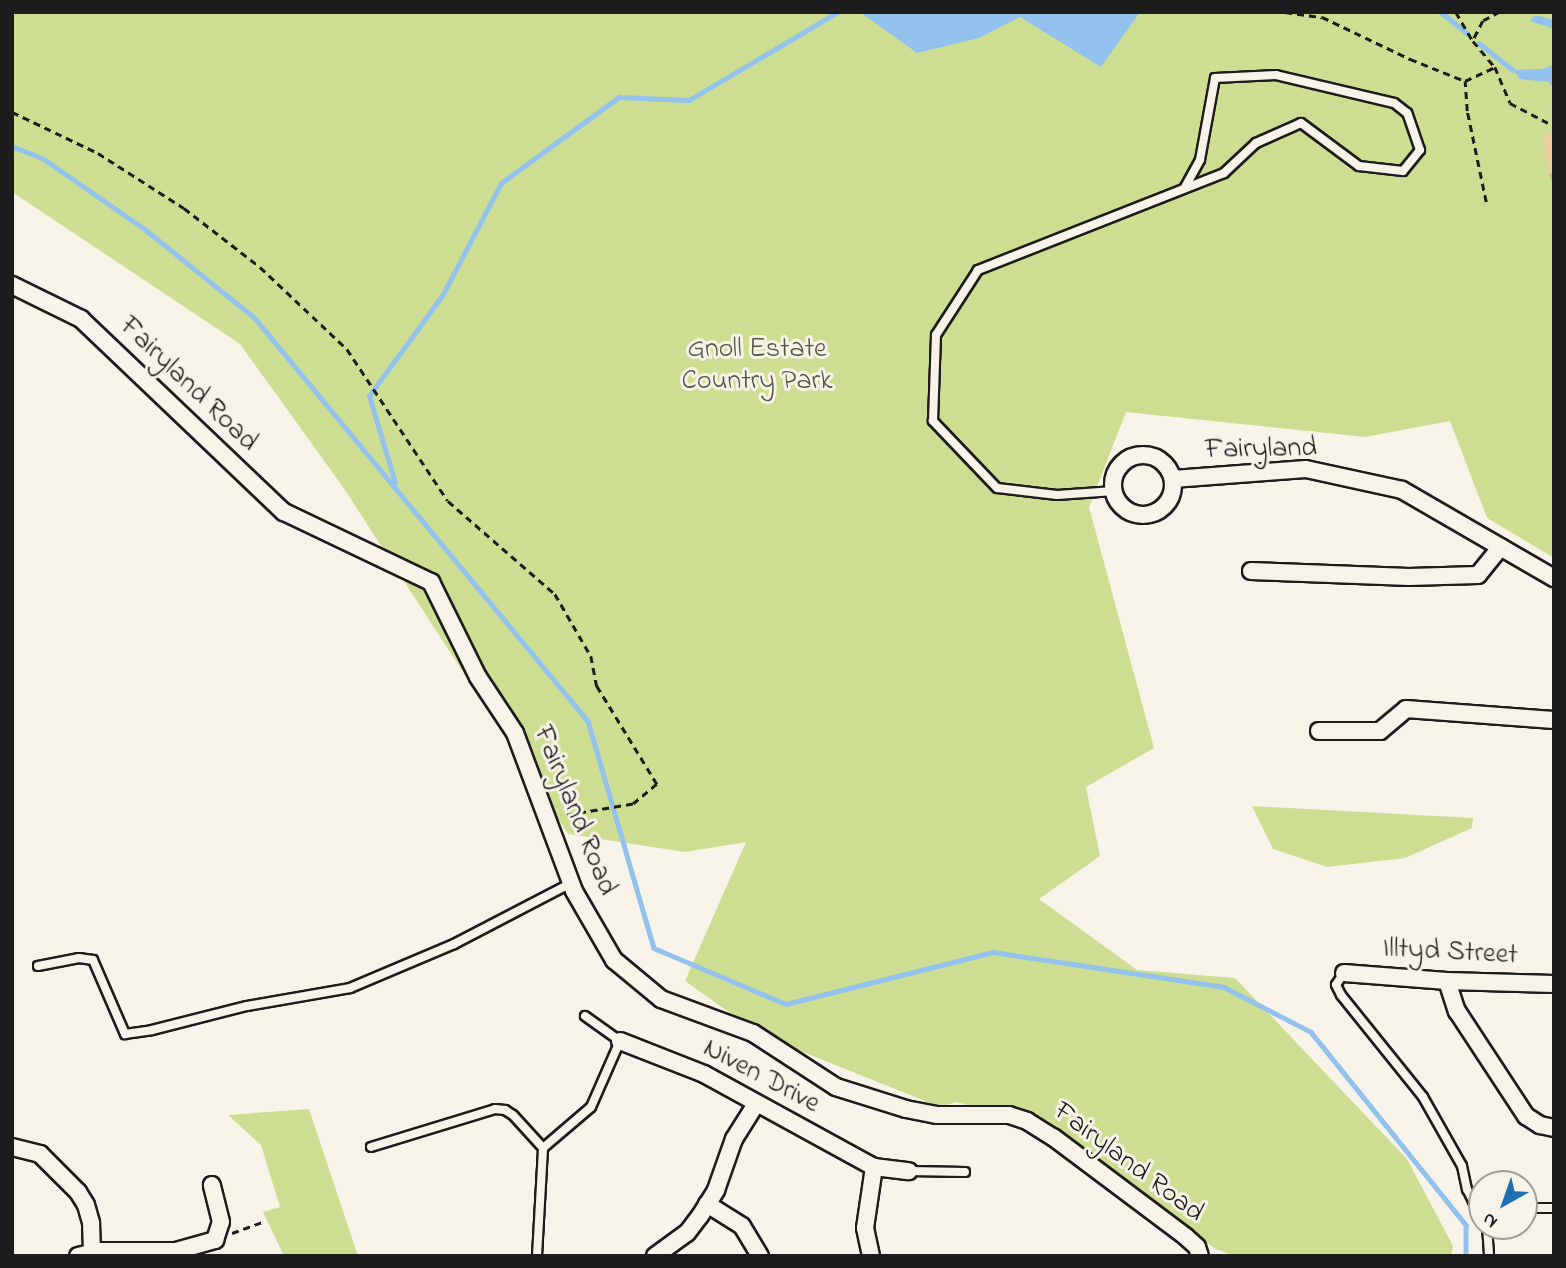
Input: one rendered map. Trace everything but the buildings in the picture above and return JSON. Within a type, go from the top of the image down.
[{"type":"street","name":"Fairyland Road","points":[[12,285],[81,319],[284,512],[431,582],[478,677],[516,733],[571,883],[614,960],[661,999],[753,1033],[836,1087],[906,1109],[937,1115],[1009,1115],[1027,1121],[1053,1137],[1186,1237],[1197,1247],[1200,1256]]},
{"type":"street","points":[[1138,456],[1158,459],[1166,466],[1173,479],[1170,499],[1155,513],[1132,513],[1123,507],[1114,491],[1117,471],[1128,459],[1138,456]]},
{"type":"street","name":"Fairyland","points":[[1173,479],[1306,469],[1402,490],[1554,578]]},
{"type":"street","points":[[1251,571],[1409,576],[1478,575],[1501,547]]},
{"type":"street","points":[[1319,731],[1380,730],[1406,709],[1554,720]]},
{"type":"street","name":"Illtyd Street","points":[[1344,973],[1447,981],[1554,984]]},
{"type":"street","points":[[1447,981],[1457,1011],[1527,1116],[1540,1125],[1554,1128]]},
{"type":"street","name":"Niven Drive","points":[[620,1041],[704,1074],[874,1167]]},
{"type":"street","points":[[655,1256],[687,1233],[707,1204],[734,1139],[756,1104]]},
{"type":"street","points":[[12,1147],[40,1154],[78,1192],[86,1205],[91,1223],[85,1254],[176,1251],[215,1240],[221,1222],[212,1185]]},
{"type":"street","points":[[871,1256],[865,1228],[874,1167],[909,1171]]},
{"type":"street","points":[[707,1204],[742,1226],[760,1256]]},
{"type":"lane","points":[[1114,491],[1057,495],[998,488],[933,421],[936,335],[978,270],[1224,173],[1256,143],[1301,122],[1359,166],[1403,171],[1420,150],[1407,113],[1394,103],[1276,75],[1215,78],[1200,160],[1185,187]]},
{"type":"lane","points":[[38,965],[79,958],[93,960],[125,1034],[152,1030],[247,1006],[350,988],[454,944],[571,883]]},
{"type":"lane","points":[[1344,973],[1336,985],[1341,995],[1423,1097],[1462,1166],[1468,1185]]},
{"type":"lane","points":[[543,1148],[591,1107],[620,1041],[585,1016]]},
{"type":"lane","points":[[371,1147],[495,1109],[505,1110],[513,1115],[543,1148],[537,1256]]},
{"type":"lane","points":[[909,1171],[965,1172]]},
{"type":"path","points":[[1285,12],[1322,18],[1465,81]]},
{"type":"path","points":[[1456,12],[1473,41],[1495,66],[1510,103],[1554,125]]},
{"type":"path","points":[[1473,41],[1483,21],[1500,12]]},
{"type":"path","points":[[1465,81],[1495,66]]},
{"type":"path","points":[[1465,81],[1467,111],[1486,202]]},
{"type":"path","points":[[12,112],[98,153],[184,208],[260,267],[347,349],[448,501],[555,594],[591,656],[597,686],[657,784],[634,804],[547,819]]},
{"type":"path","points":[[215,1240],[262,1222]]},
{"type":"green space","name":"Gnoll Estate Country Park","points":[[12,12],[1554,12],[1554,558],[1487,518],[1450,421],[1365,437],[1126,412],[1089,507],[1154,748],[1086,787],[1100,856],[1039,899],[1137,970],[1235,978],[1407,1159],[1453,1246],[1451,1256],[1234,1256],[1216,1249],[1043,1124],[956,1102],[940,1107],[761,1035],[685,981],[746,842],[685,852],[568,834],[343,487],[240,344],[12,192]]},
{"type":"green space","points":[[1252,806],[1473,818],[1472,828],[1405,858],[1327,867],[1273,849]]},
{"type":"green space","points":[[309,1109],[358,1256],[284,1256],[263,1212],[280,1207],[261,1145],[228,1115]]},
{"type":"water","points":[[860,12],[1140,12],[1101,67],[1020,17],[979,38],[917,53]]},
{"type":"water","points":[[1535,15],[1554,20],[1554,29],[1530,21]]},
{"type":"water","points":[[1554,65],[1554,90],[1549,82],[1520,79],[1513,70],[1542,69]]},
{"type":"waterway","points":[[395,483],[369,396],[442,296],[501,183],[619,97],[689,100],[838,12]]},
{"type":"waterway","points":[[1441,12],[1468,34]]},
{"type":"waterway","points":[[1479,43],[1513,70]]},
{"type":"waterway","points":[[12,146],[44,159],[146,230],[254,317],[588,721],[654,948],[786,1004],[993,952],[1224,987],[1311,1032],[1466,1225],[1466,1256]]}]
